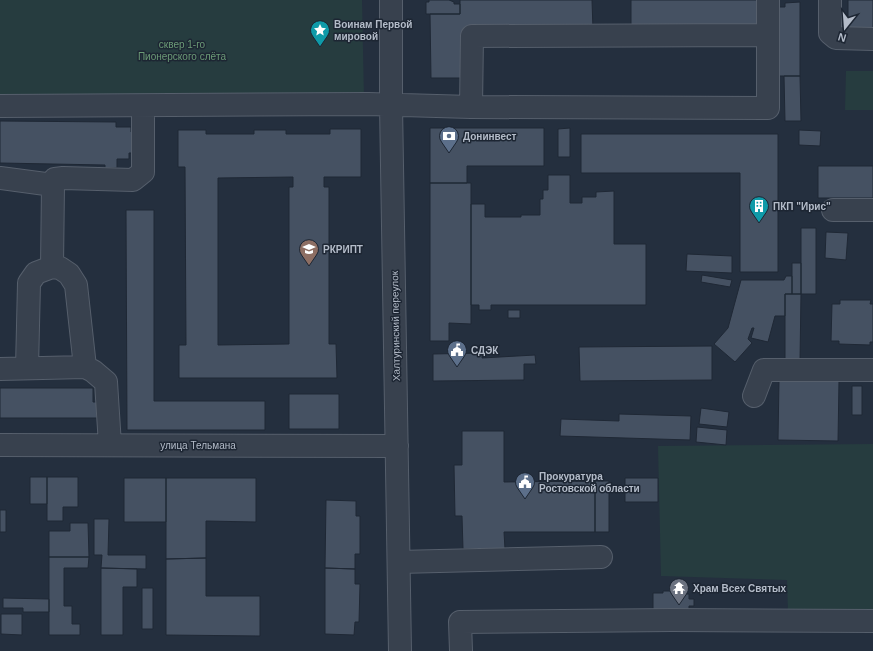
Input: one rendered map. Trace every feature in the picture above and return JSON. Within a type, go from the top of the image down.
[{"type":"street","name":"Халтуринский переулок","points":[[391,0],[390,105],[400,651]]},
{"type":"street","points":[[0,106],[368,104],[471,107],[768,108],[768,0]]},
{"type":"street","points":[[830,0],[830,33],[836,38],[873,39]]},
{"type":"street","points":[[471,107],[472,36],[768,35]]},
{"type":"street","points":[[52,267],[55,179],[132,180],[143,172],[143,106]]},
{"type":"street","points":[[0,178],[54,185]]},
{"type":"street","points":[[833,210],[873,210]]},
{"type":"street","points":[[27,368],[29,283],[36,273],[52,267],[60,268],[69,274],[76,285],[85,367]]},
{"type":"street","points":[[0,369],[85,367],[93,371],[106,382],[110,445]]},
{"type":"street","points":[[754,396],[764,370],[873,370]]},
{"type":"street","name":"улица Тельмана","points":[[0,445],[397,446]]},
{"type":"street","points":[[399,562],[601,557]]},
{"type":"street","points":[[461,651],[460,622],[672,620],[873,621]]},
{"type":"green space","name":"сквер 1-го Пионерского слёта","points":[[0,0],[362,0],[364,99],[0,99]]},
{"type":"green space","points":[[846,71],[873,71],[873,110],[845,110]]},
{"type":"green space","points":[[873,444],[873,614],[788,613],[787,580],[661,576],[658,446]]},
{"type":"building","points":[[429,0],[449,0],[454,2],[454,4],[460,4],[460,14],[426,14],[426,2],[429,2]]},
{"type":"building","points":[[460,0],[592,0],[593,30],[463,31],[464,78],[431,78],[430,14],[460,14]]},
{"type":"building","points":[[631,0],[762,0],[763,28],[631,30]]},
{"type":"building","points":[[848,0],[873,0],[873,30],[848,30]]},
{"type":"building","points":[[800,2],[800,76],[774,76],[777,7],[785,7],[785,3]]},
{"type":"building","points":[[784,76],[800,76],[801,121],[785,121]]},
{"type":"building","points":[[0,121],[116,122],[116,127],[131,127],[131,132],[140,132],[140,153],[129,153],[129,159],[117,159],[117,168],[105,168],[105,165],[0,163]]},
{"type":"building","points":[[430,128],[544,128],[544,166],[467,166],[467,183],[430,183]]},
{"type":"building","points":[[570,128],[570,157],[558,157],[558,129]]},
{"type":"building","name":"РКРИПТ","points":[[330,129],[361,129],[361,177],[324,177],[324,187],[329,187],[329,344],[336,344],[337,378],[179,378],[179,345],[186,345],[185,167],[178,167],[178,130],[206,130],[206,134],[254,134],[254,130],[286,130],[286,134],[330,134]],"holes":[[[293,177],[293,187],[289,187],[289,344],[218,345],[218,178]]]},
{"type":"building","points":[[799,130],[821,131],[820,146],[799,145]]},
{"type":"building","name":"ПКП \"Ирис\"","points":[[581,134],[778,134],[778,272],[740,272],[740,173],[581,173]]},
{"type":"building","points":[[818,166],[873,166],[873,198],[818,198]]},
{"type":"building","points":[[548,175],[570,175],[570,203],[582,203],[582,197],[596,197],[596,192],[614,191],[614,244],[646,244],[646,305],[491,305],[491,310],[479,310],[479,305],[471,305],[471,204],[485,204],[485,217],[521,217],[521,215],[540,215],[540,199],[543,199],[543,190],[548,190]]},
{"type":"building","points":[[430,183],[471,183],[471,324],[449,323],[449,341],[430,341]]},
{"type":"building","points":[[126,210],[154,210],[154,401],[265,401],[265,430],[127,430]]},
{"type":"building","points":[[801,228],[816,228],[816,294],[801,294]]},
{"type":"building","points":[[826,232],[848,233],[846,260],[825,258]]},
{"type":"building","points":[[687,254],[732,256],[732,273],[686,271]]},
{"type":"building","points":[[792,263],[801,263],[801,294],[792,294]]},
{"type":"building","points":[[702,275],[732,280],[730,287],[701,282]]},
{"type":"building","points":[[786,276],[792,276],[792,294],[785,294],[785,316],[775,316],[768,342],[751,338],[754,328],[752,328],[748,339],[752,343],[735,362],[714,344],[728,328],[741,280],[784,280]]},
{"type":"building","points":[[785,294],[801,294],[800,361],[785,361]]},
{"type":"building","points":[[840,300],[871,300],[870,304],[873,304],[873,342],[870,342],[870,345],[839,344],[839,341],[831,341],[832,304],[840,304]]},
{"type":"building","points":[[508,310],[520,310],[520,318],[508,318]]},
{"type":"building","points":[[712,346],[712,380],[580,381],[579,347]]},
{"type":"building","points":[[482,353],[482,358],[535,355],[536,364],[524,364],[524,380],[433,381],[433,354]]},
{"type":"building","points":[[779,380],[839,381],[838,441],[778,440]]},
{"type":"building","points":[[852,386],[862,386],[862,415],[852,415]]},
{"type":"building","points":[[0,388],[93,388],[93,402],[97,402],[97,418],[0,418]]},
{"type":"building","points":[[289,394],[339,394],[339,429],[289,429]]},
{"type":"building","points":[[701,408],[729,412],[727,427],[699,424]]},
{"type":"building","points":[[619,414],[691,416],[690,440],[560,436],[561,419],[619,421]]},
{"type":"building","points":[[697,427],[727,430],[726,445],[696,442]]},
{"type":"building","name":"Прокуратура Ростовской области","points":[[462,431],[504,431],[504,482],[595,481],[595,532],[504,532],[505,549],[463,549],[462,516],[455,516],[454,465],[462,465]]},
{"type":"building","points":[[30,477],[47,477],[47,504],[30,504]]},
{"type":"building","points":[[47,477],[78,477],[78,507],[63,507],[63,521],[47,521]]},
{"type":"building","points":[[124,478],[166,478],[166,522],[124,522]]},
{"type":"building","points":[[166,478],[256,478],[256,522],[206,521],[206,558],[166,559]]},
{"type":"building","points":[[625,478],[658,478],[658,502],[625,502]]},
{"type":"building","points":[[595,481],[609,481],[609,532],[595,532]]},
{"type":"building","points":[[326,500],[356,501],[356,516],[360,516],[360,554],[355,554],[355,569],[325,568]]},
{"type":"building","points":[[0,510],[6,510],[6,532],[0,532]]},
{"type":"building","points":[[94,519],[109,519],[108,555],[146,555],[146,569],[101,568],[102,555],[94,555]]},
{"type":"building","points":[[70,523],[88,523],[89,557],[49,557],[49,531],[70,531]]},
{"type":"building","points":[[49,557],[89,557],[88,568],[64,568],[64,606],[72,606],[72,624],[80,624],[80,635],[49,635]]},
{"type":"building","points":[[206,558],[206,596],[260,596],[260,636],[166,635],[166,559]]},
{"type":"building","points":[[101,568],[137,569],[137,587],[123,587],[123,635],[101,635]]},
{"type":"building","points":[[325,568],[355,569],[355,584],[360,584],[359,622],[355,622],[354,635],[325,634]]},
{"type":"building","points":[[142,588],[153,588],[153,629],[142,629]]},
{"type":"building","points":[[663,591],[681,591],[680,594],[689,594],[689,599],[694,599],[694,606],[689,606],[689,611],[653,610],[653,593],[663,593]]},
{"type":"building","points":[[3,598],[49,599],[49,612],[23,612],[23,608],[3,608]]},
{"type":"building","points":[[1,614],[22,614],[22,635],[1,634]]},
{"type":"place","name":"Воинам Первой мировой","points":[[320,47]]},
{"type":"place","name":"Донинвест","points":[[449,153]]},
{"type":"place","name":"ПКП \"Ирис\"","points":[[759,223]]},
{"type":"place","name":"РКРИПТ","points":[[309,266]]},
{"type":"place","name":"СДЭК","points":[[457,367]]},
{"type":"place","name":"Прокуратура Ростовской области","points":[[525,499]]},
{"type":"place","name":"Храм Всех Святых","points":[[679,605]]}]
